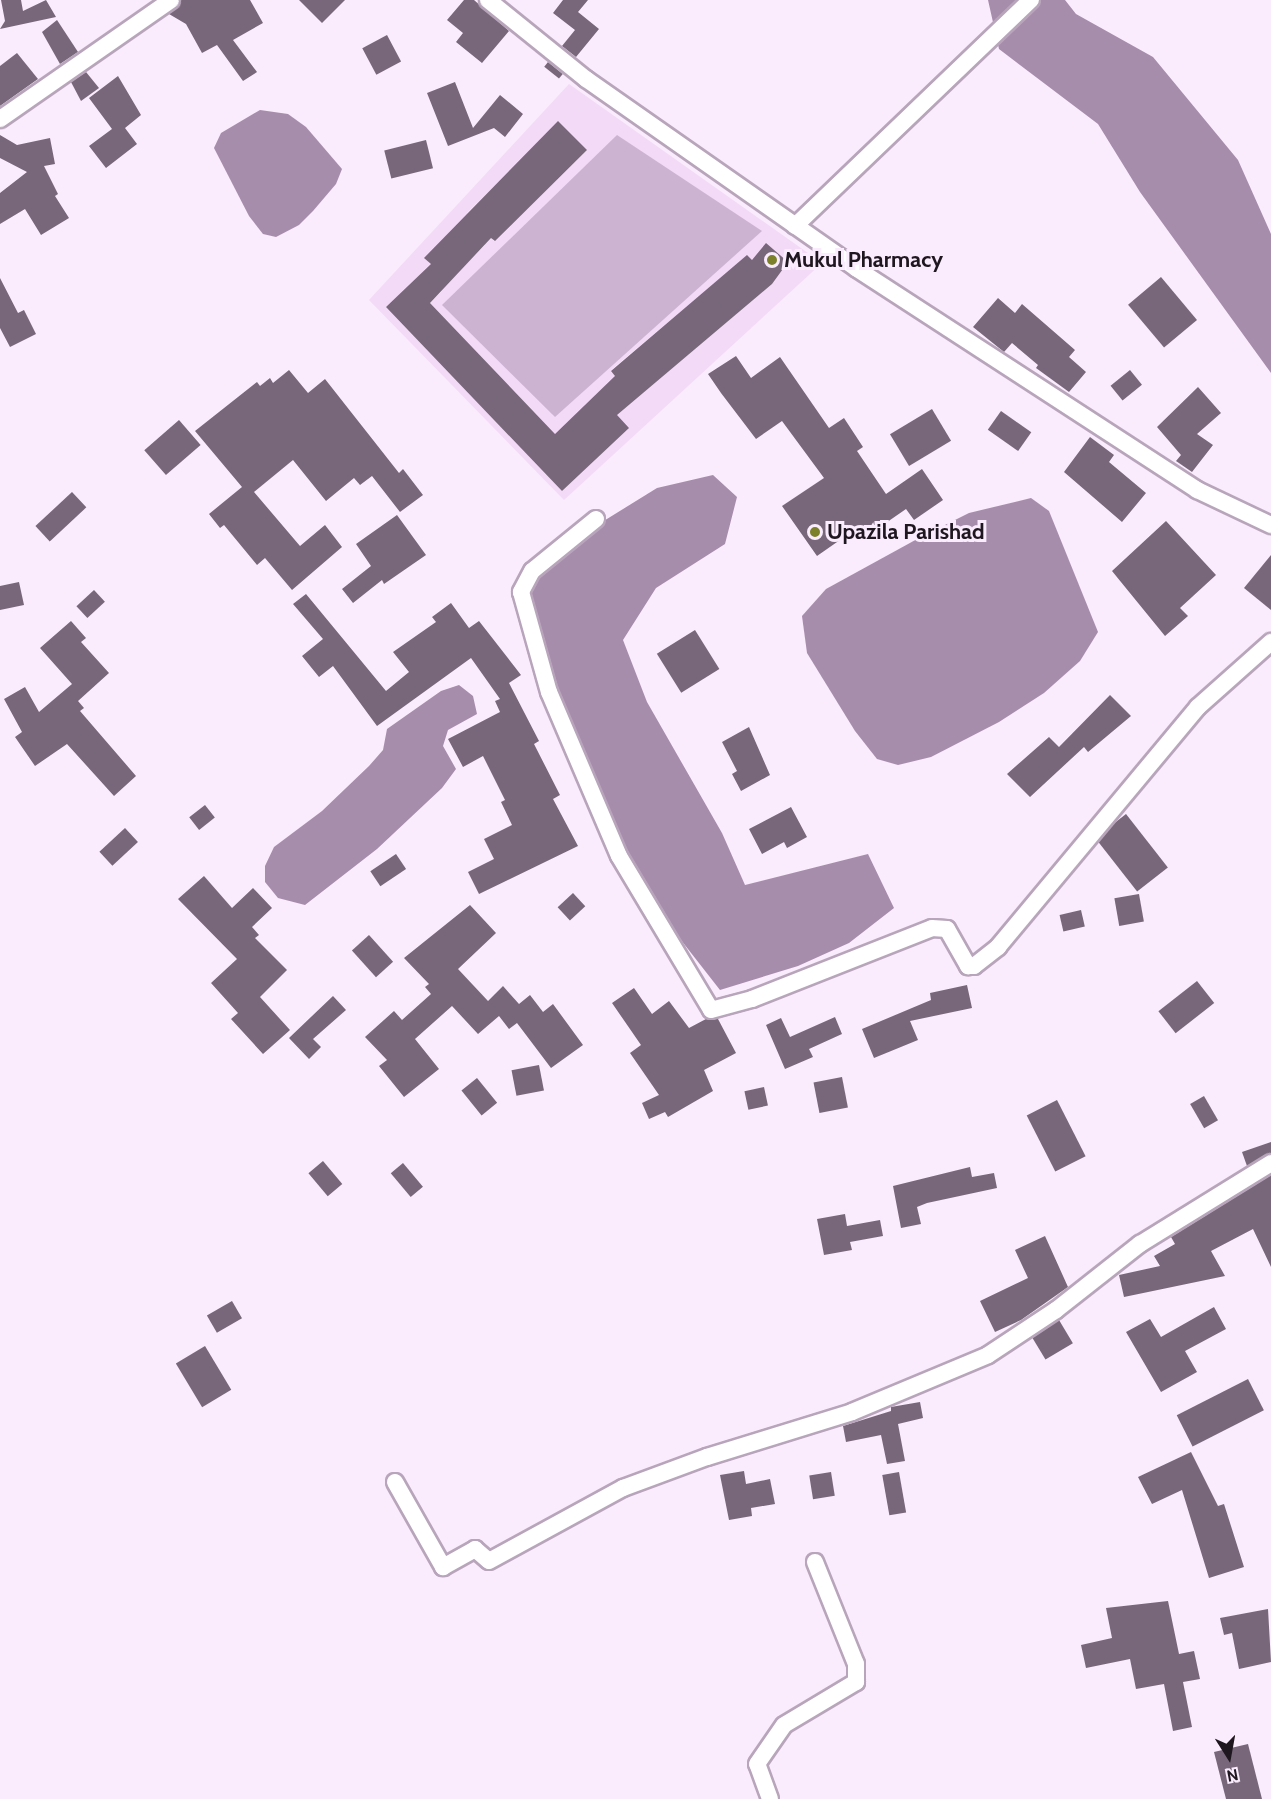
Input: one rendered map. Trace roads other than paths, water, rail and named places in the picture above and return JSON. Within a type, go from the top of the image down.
[{"type":"street","points":[[0,119],[171,0]]},
{"type":"street","points":[[488,0],[586,79],[795,226],[1197,490],[1271,525]]},
{"type":"street","points":[[795,226],[927,97],[1031,0]]},
{"type":"street","points":[[596,519],[532,571],[521,592],[549,692],[619,856],[711,1010],[752,999],[932,928],[947,929],[968,966],[974,966],[998,947],[1197,707],[1271,642]]},
{"type":"street","points":[[394,1482],[443,1567],[475,1549],[489,1561],[623,1488],[706,1457],[852,1412],[988,1355],[1056,1310],[1140,1244],[1271,1163]]},
{"type":"street","points":[[770,1799],[757,1764],[784,1725],[856,1682],[856,1664],[815,1562]]},
{"type":"place","name":"Mukul Pharmacy","points":[[772,260]]},
{"type":"place","name":"Upazila Parishad","points":[[815,532]]}]
